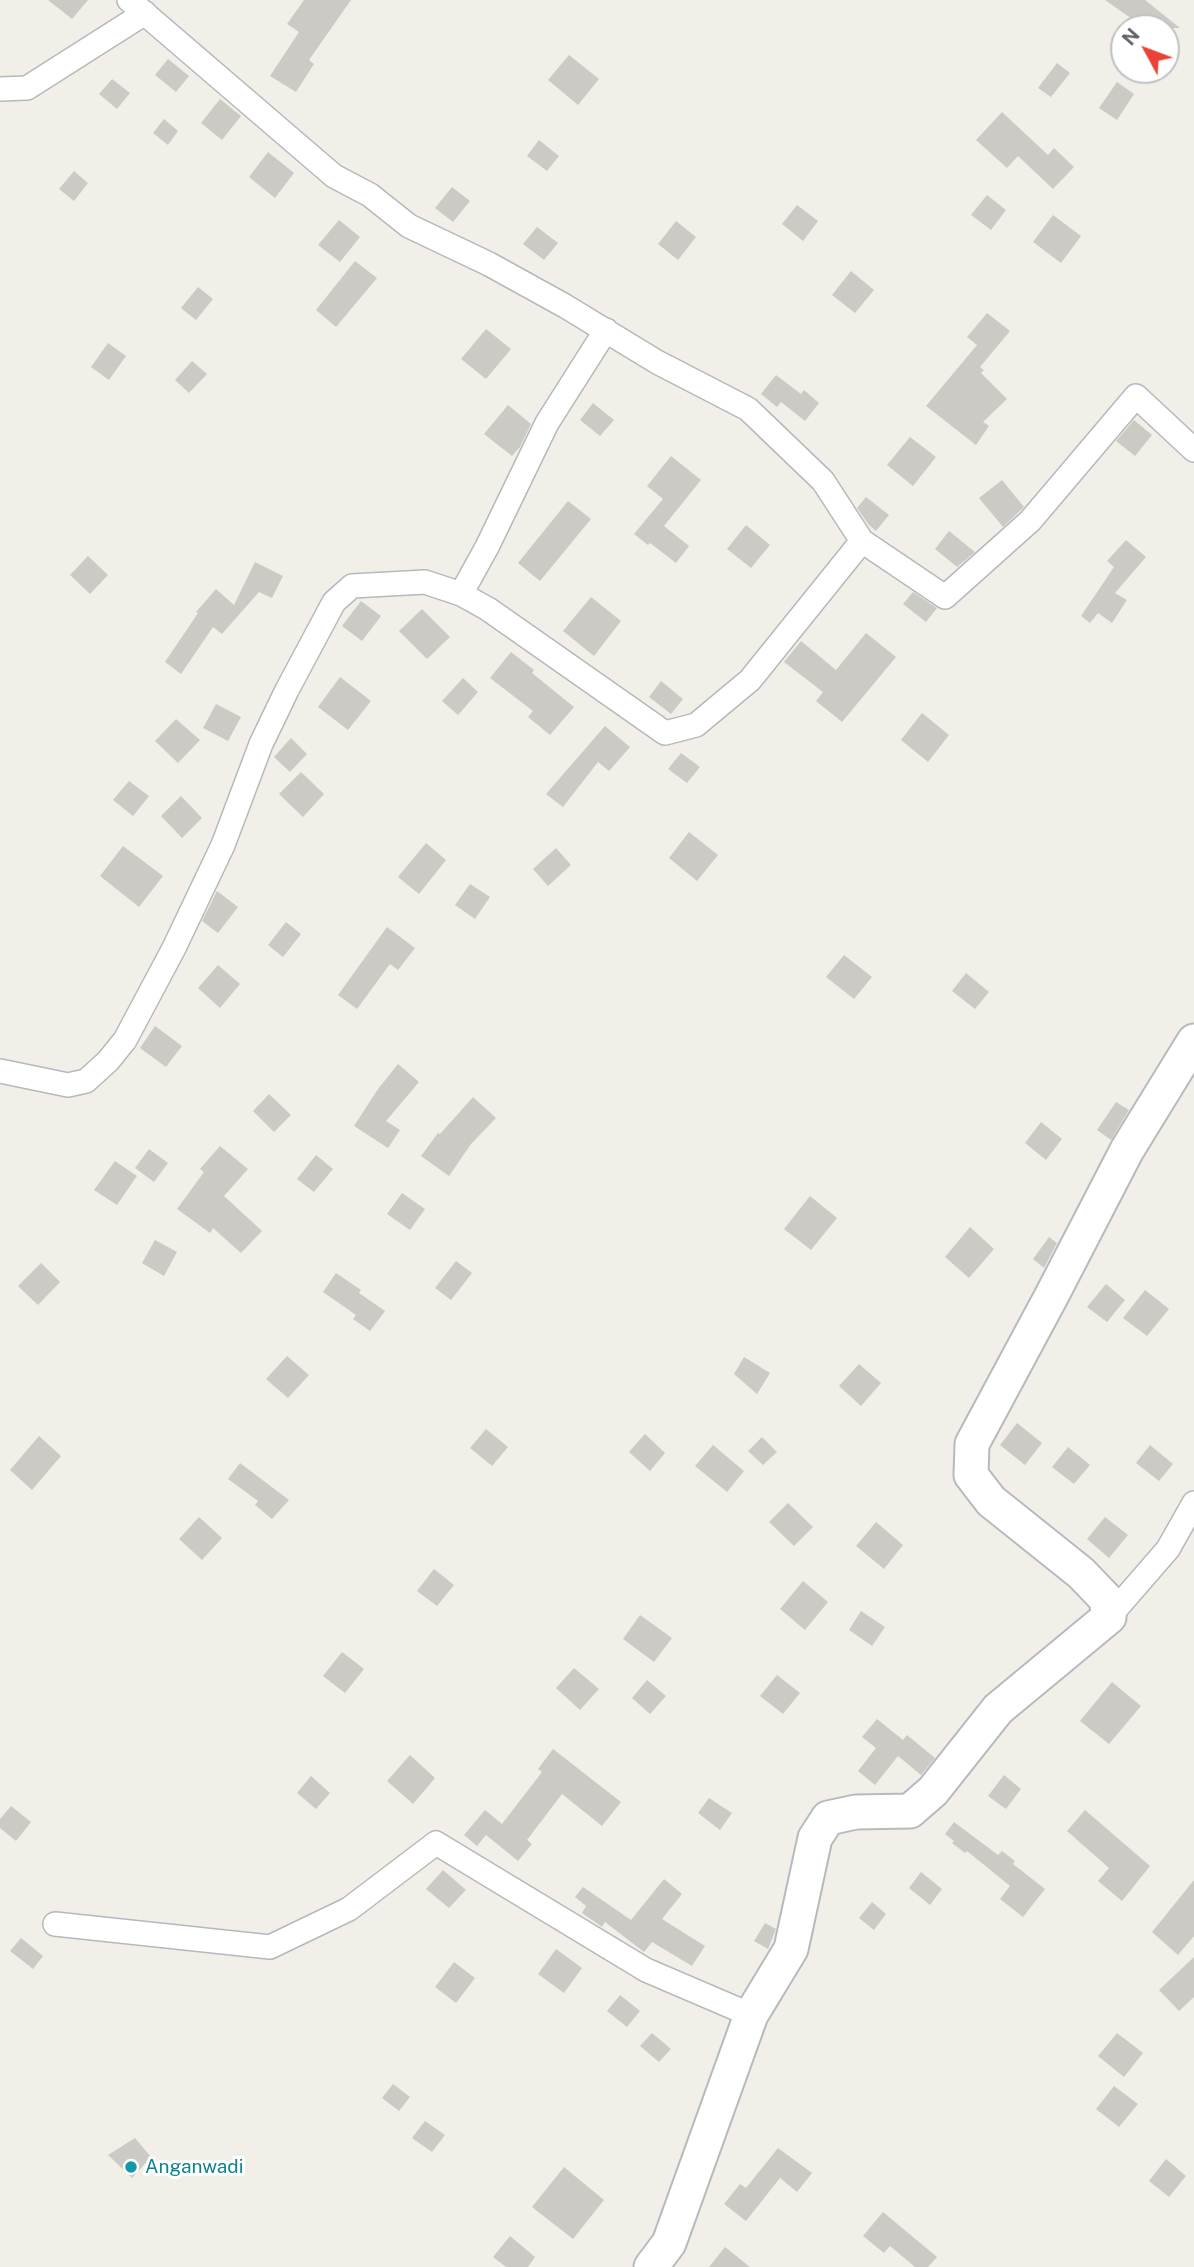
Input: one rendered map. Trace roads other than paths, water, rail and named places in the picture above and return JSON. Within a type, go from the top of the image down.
[{"type":"street","points":[[0,89],[27,88],[137,6],[334,176],[370,195],[409,226],[489,264],[657,362],[748,409],[823,481],[862,541],[945,597],[1030,521],[1136,396],[1194,450]]},
{"type":"street","points":[[461,594],[547,423],[606,330]]},
{"type":"street","points":[[0,1071],[68,1085],[86,1082],[125,1040],[174,948],[223,845],[261,744],[334,602],[352,586],[425,582],[461,594],[488,609],[666,733],[696,725],[751,680],[862,541]]},
{"type":"street","points":[[1109,1617],[1106,1599],[1081,1573],[990,1501],[971,1475],[972,1444],[1127,1150],[1194,1041]]},
{"type":"street","points":[[651,2267],[669,2243],[751,2015],[791,1949],[816,1838],[828,1818],[856,1812],[910,1811],[933,1791],[998,1709],[1109,1617],[1168,1549],[1194,1503]]},
{"type":"street","points":[[55,1924],[270,1947],[349,1909],[436,1843],[646,1970],[751,2015]]},
{"type":"place","name":"Anganwadi","points":[[131,2167]]}]
